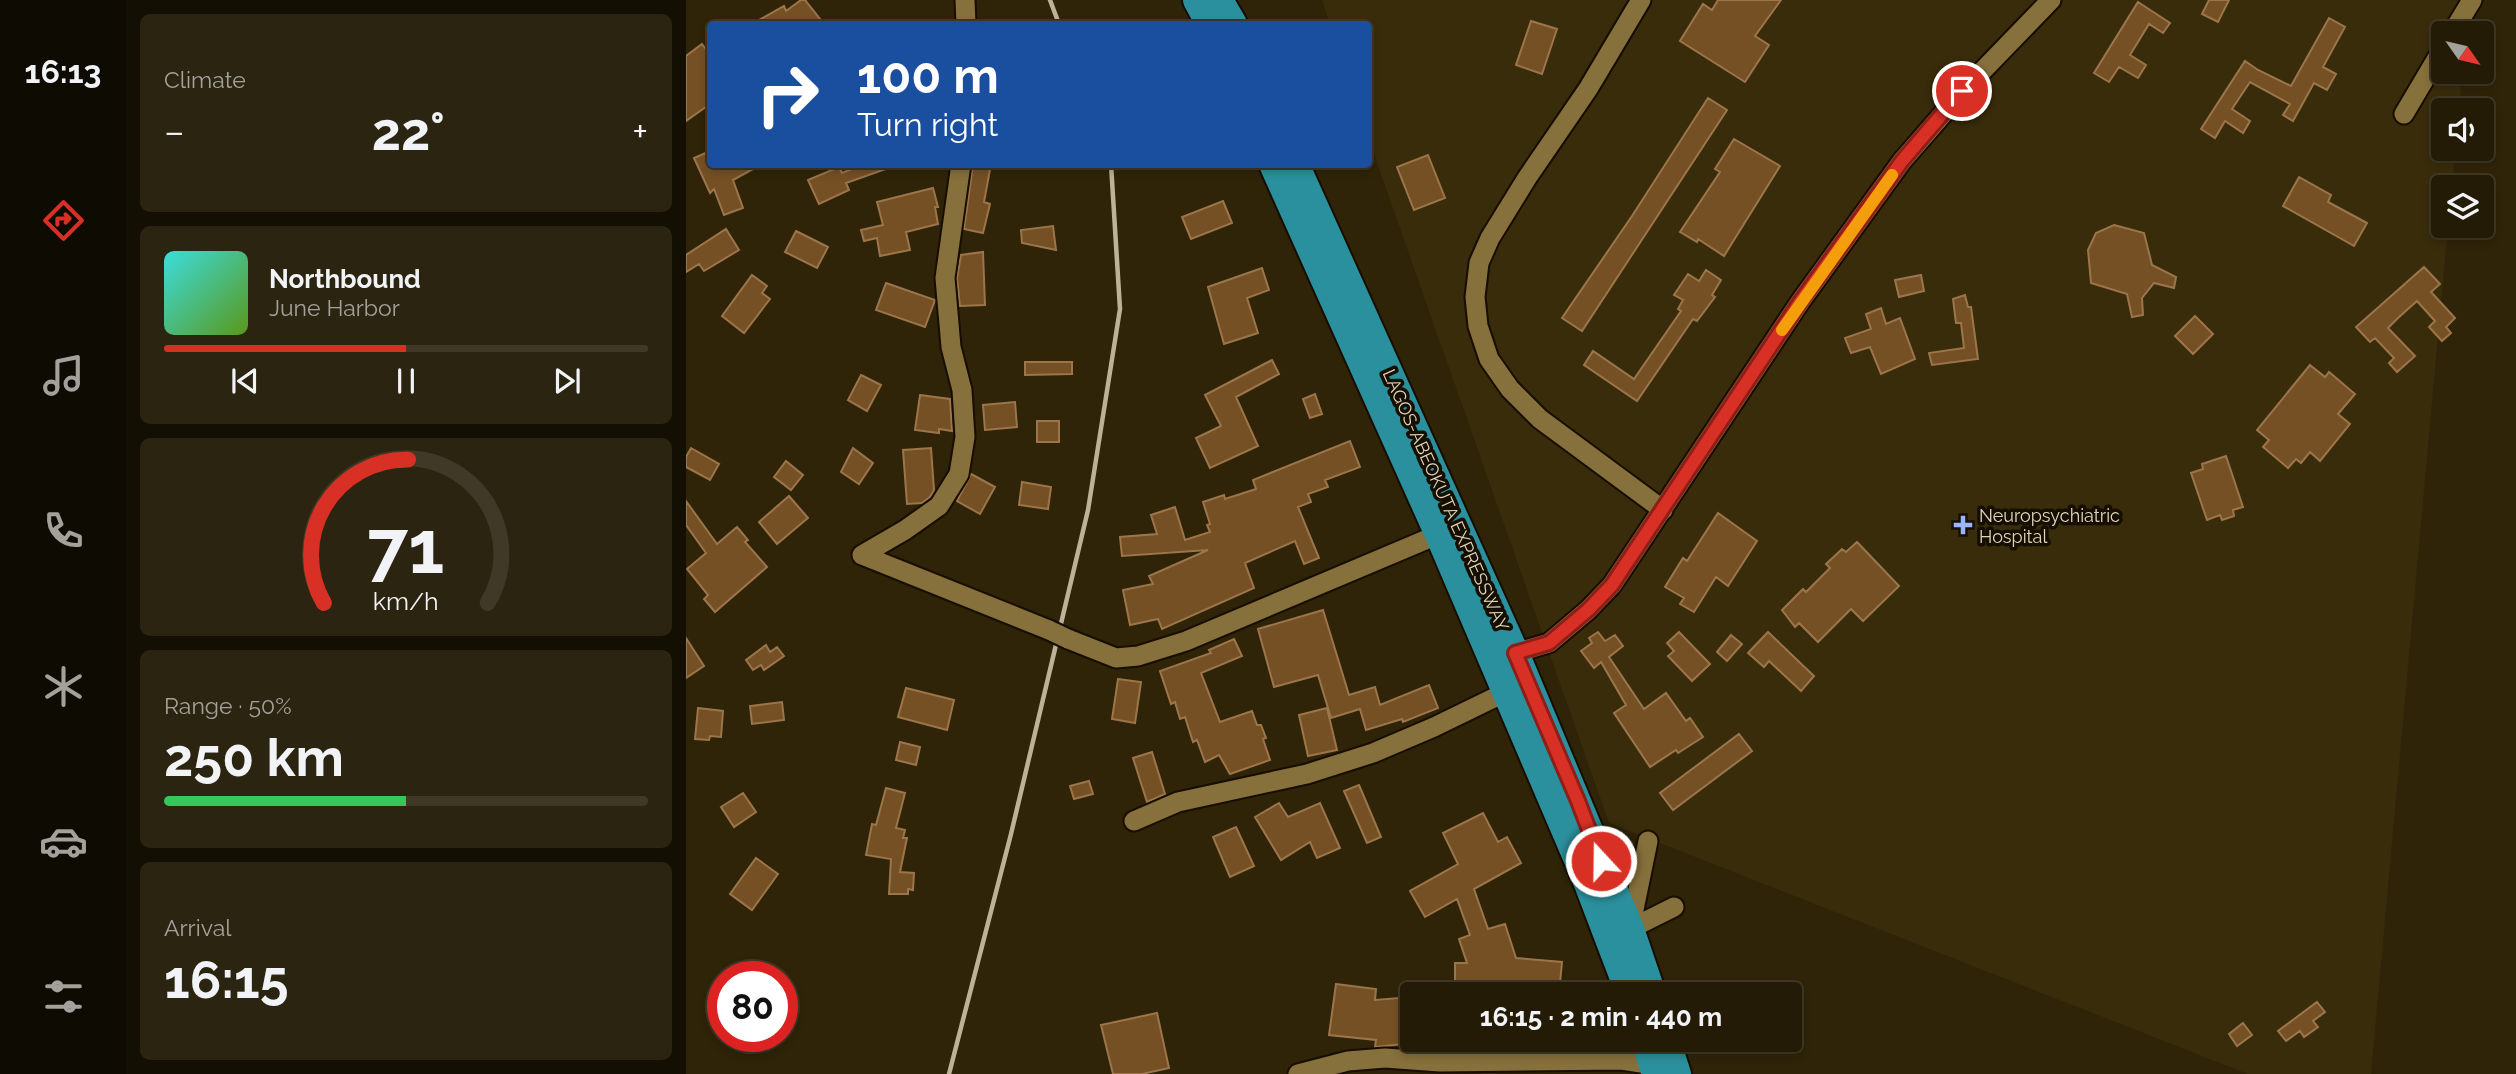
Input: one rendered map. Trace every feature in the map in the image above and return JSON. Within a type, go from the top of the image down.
[{"type":"highway","points":[[1197,0],[1208,21]]},
{"type":"highway","points":[[1219,0],[1231,21]]},
{"type":"highway","name":"LAGOS-ABEOKUTA EXPRESSWAY","points":[[1275,168],[1440,537],[1587,881],[1625,982]]},
{"type":"highway","name":"LAGOS-ABEOKUTA EXPRESSWAY","points":[[1298,168],[1515,653],[1630,929],[1648,982]]},
{"type":"street","points":[[965,0],[966,21]]},
{"type":"street","points":[[1642,0],[1588,89],[1490,238],[1479,263],[1475,297],[1478,326],[1489,359],[1510,389],[1540,419],[1662,510]]},
{"type":"street","points":[[1515,653],[1549,643],[1588,610],[1612,585],[1800,302],[1902,161],[1962,91],[2051,0]]},
{"type":"street","points":[[2459,21],[2472,0]]},
{"type":"street","points":[[2404,114],[2431,68]]},
{"type":"street","points":[[960,168],[945,278],[951,347],[962,390],[965,437],[959,474],[939,506],[862,555],[1116,658],[1138,656],[1186,641],[1430,538],[1440,537]]},
{"type":"street","points":[[1134,821],[1178,802],[1307,774],[1373,753],[1506,692]]},
{"type":"street","points":[[1630,929],[1648,841]]},
{"type":"street","points":[[1630,929],[1674,907]]},
{"type":"street","points":[[1298,1074],[1348,1061],[1385,1058],[1440,1062],[1622,1060],[1658,1063]]},
{"type":"shaded area","name":"Neuropsychiatric Hospital","points":[[1322,0],[2469,0],[2467,21],[2431,21],[2431,84],[2461,84],[2460,98],[2431,98],[2431,161],[2454,161],[2453,175],[2431,175],[2431,238],[2447,238],[2371,1074],[2248,1074],[1609,823],[1372,149],[1372,21],[1329,21]]},
{"type":"building","points":[[805,0],[822,21],[757,21],[784,6],[786,11]]},
{"type":"building","points":[[1718,0],[1781,0],[1755,36],[1769,45],[1745,82],[1680,41],[1703,4],[1712,10]]},
{"type":"building","points":[[2209,0],[2229,0],[2218,22],[2202,14]]},
{"type":"building","points":[[2138,2],[2170,23],[2163,33],[2149,24],[2130,55],[2146,65],[2138,78],[2119,67],[2109,82],[2094,73]]},
{"type":"building","points":[[2329,18],[2345,27],[2323,67],[2336,74],[2327,90],[2314,83],[2293,121],[2283,115],[2290,104],[2250,82],[2232,109],[2250,121],[2243,133],[2225,121],[2215,138],[2201,129],[2245,61],[2291,86]]},
{"type":"building","points":[[1531,21],[1557,29],[1542,74],[1516,65]]},
{"type":"building","points":[[702,44],[707,51],[707,106],[686,121],[686,56]]},
{"type":"building","points":[[1708,98],[1727,110],[1582,331],[1562,318]]},
{"type":"building","points":[[1734,139],[1780,166],[1724,256],[1698,239],[1697,242],[1680,232],[1720,172],[1715,169]]},
{"type":"building","points":[[707,152],[707,168],[755,168],[733,180],[743,208],[724,215],[714,189],[710,193],[694,158]]},
{"type":"building","points":[[1428,155],[1445,198],[1414,210],[1397,167]]},
{"type":"building","points":[[837,168],[842,173],[854,168],[888,168],[846,183],[849,190],[819,204],[808,180]]},
{"type":"building","points":[[972,168],[990,168],[984,202],[990,204],[983,233],[964,229]]},
{"type":"building","points":[[2299,177],[2331,195],[2328,202],[2367,223],[2354,246],[2283,206]]},
{"type":"building","points":[[933,188],[938,207],[935,207],[938,224],[906,232],[910,250],[880,256],[877,238],[864,241],[861,230],[883,225],[877,202]]},
{"type":"building","points":[[1223,201],[1232,223],[1191,239],[1182,217]]},
{"type":"building","points":[[2114,225],[2144,233],[2152,265],[2176,277],[2174,288],[2154,283],[2142,298],[2143,315],[2132,317],[2127,294],[2091,283],[2088,250],[2096,233]]},
{"type":"building","points":[[1053,226],[1056,250],[1022,243],[1021,230]]},
{"type":"building","points":[[726,229],[739,250],[704,271],[699,264],[686,272],[686,255]]},
{"type":"building","points":[[796,231],[828,247],[817,268],[785,252]]},
{"type":"building","points":[[983,252],[985,305],[960,306],[957,278],[961,255]]},
{"type":"building","points":[[2424,267],[2440,284],[2431,292],[2455,318],[2446,327],[2451,333],[2442,341],[2429,327],[2435,321],[2417,301],[2398,318],[2388,328],[2415,356],[2397,372],[2389,363],[2394,358],[2375,338],[2370,342],[2356,327]]},
{"type":"building","points":[[1262,268],[1269,290],[1247,298],[1258,333],[1224,344],[1208,287]]},
{"type":"building","points":[[1706,270],[1721,280],[1712,295],[1715,297],[1697,321],[1693,319],[1637,401],[1584,365],[1593,351],[1634,379],[1681,311],[1678,309],[1683,300],[1674,295],[1688,274],[1699,281]]},
{"type":"building","points":[[752,275],[767,286],[762,293],[770,299],[744,333],[722,316]]},
{"type":"building","points":[[1921,275],[1924,291],[1899,297],[1895,280]]},
{"type":"building","points":[[886,283],[935,300],[925,327],[876,310]]},
{"type":"building","points":[[1965,295],[1968,307],[1971,307],[1978,359],[1932,365],[1929,353],[1964,348],[1961,323],[1956,323],[1953,299]]},
{"type":"building","points":[[1881,308],[1886,324],[1900,318],[1915,359],[1881,374],[1870,347],[1851,353],[1845,338],[1871,329],[1866,314]]},
{"type":"building","points":[[2195,316],[2213,334],[2193,354],[2175,336]]},
{"type":"building","points":[[1272,360],[1279,374],[1236,397],[1258,446],[1210,468],[1196,438],[1221,426],[1205,395]]},
{"type":"building","points":[[1025,362],[1072,362],[1072,374],[1025,375]]},
{"type":"building","points":[[2310,365],[2325,377],[2329,372],[2355,394],[2338,414],[2350,424],[2320,461],[2310,452],[2301,463],[2296,459],[2288,468],[2263,447],[2269,440],[2257,430]]},
{"type":"building","points":[[861,375],[881,385],[867,411],[848,400]]},
{"type":"building","points":[[1315,394],[1322,414],[1310,418],[1303,399]]},
{"type":"building","points":[[920,395],[950,399],[952,431],[939,429],[939,433],[915,430]]},
{"type":"building","points":[[1015,402],[1017,427],[985,430],[983,405]]},
{"type":"building","points":[[1037,421],[1059,421],[1059,442],[1037,442]]},
{"type":"building","points":[[1350,441],[1360,467],[1325,480],[1328,487],[1308,494],[1311,502],[1298,507],[1319,558],[1304,564],[1295,541],[1245,563],[1254,588],[1162,629],[1158,619],[1130,625],[1123,590],[1153,584],[1149,576],[1208,550],[1122,556],[1120,537],[1157,534],[1151,515],[1175,507],[1185,540],[1210,532],[1203,502],[1224,495],[1225,499],[1256,489],[1253,480]]},
{"type":"building","points":[[691,448],[719,464],[710,480],[686,467],[686,457]]},
{"type":"building","points":[[853,448],[873,463],[859,484],[841,472]]},
{"type":"building","points":[[931,448],[934,490],[922,503],[907,504],[903,450]]},
{"type":"building","points":[[2226,456],[2243,507],[2233,510],[2234,516],[2222,520],[2220,515],[2207,520],[2191,473],[2203,469],[2202,464]]},
{"type":"building","points":[[786,461],[803,475],[791,490],[774,477]]},
{"type":"building","points":[[971,474],[995,487],[980,514],[957,501]]},
{"type":"building","points":[[1022,482],[1051,487],[1048,509],[1019,505]]},
{"type":"building","points":[[789,496],[808,518],[777,544],[759,522]]},
{"type":"building","points":[[686,501],[717,544],[737,527],[748,540],[745,542],[767,567],[715,612],[704,599],[708,595],[687,569],[706,553],[686,525]]},
{"type":"building","points":[[1718,513],[1757,541],[1728,586],[1716,577],[1694,612],[1680,604],[1684,598],[1665,587],[1683,558],[1687,561]]},
{"type":"building","points":[[1857,542],[1899,586],[1863,621],[1851,609],[1818,642],[1799,623],[1795,627],[1782,610],[1803,589],[1806,592],[1830,568],[1826,564],[1842,549],[1846,552]]},
{"type":"building","points":[[1323,610],[1349,695],[1375,687],[1380,705],[1429,685],[1438,708],[1403,722],[1402,719],[1366,730],[1360,709],[1331,718],[1318,675],[1274,687],[1258,629]]},
{"type":"building","points":[[1598,632],[1605,641],[1615,635],[1623,646],[1609,657],[1644,709],[1666,693],[1686,721],[1690,718],[1703,737],[1650,767],[1614,713],[1626,705],[1601,662],[1594,668],[1581,651],[1592,643],[1589,638]]},
{"type":"building","points":[[1679,632],[1710,664],[1692,681],[1668,656],[1674,651],[1667,643]]},
{"type":"building","points":[[1768,632],[1814,676],[1801,691],[1769,661],[1764,667],[1748,653]]},
{"type":"building","points":[[1731,635],[1742,644],[1727,661],[1717,652]]},
{"type":"building","points":[[686,638],[704,666],[686,678]]},
{"type":"building","points":[[1234,639],[1242,656],[1201,673],[1220,722],[1252,711],[1266,738],[1263,739],[1270,760],[1230,774],[1219,755],[1205,762],[1197,740],[1193,742],[1185,717],[1180,719],[1175,702],[1171,704],[1160,671],[1211,653],[1209,650]]},
{"type":"building","points":[[766,645],[770,652],[777,647],[784,656],[764,670],[761,665],[753,670],[746,660]]},
{"type":"building","points":[[1118,679],[1141,682],[1135,723],[1112,719]]},
{"type":"building","points":[[906,688],[954,700],[947,730],[898,717]]},
{"type":"building","points":[[782,702],[784,720],[752,724],[750,706]]},
{"type":"building","points":[[698,708],[723,711],[721,737],[695,739]]},
{"type":"building","points":[[1327,708],[1337,750],[1308,756],[1299,715]]},
{"type":"building","points":[[1739,734],[1752,751],[1673,810],[1660,793]]},
{"type":"building","points":[[900,742],[920,747],[916,765],[896,760]]},
{"type":"building","points":[[1152,752],[1165,794],[1147,802],[1133,758]]},
{"type":"building","points":[[1089,781],[1093,794],[1074,799],[1070,786]]},
{"type":"building","points":[[1359,785],[1381,837],[1367,843],[1344,791]]},
{"type":"building","points":[[886,788],[905,793],[896,828],[905,830],[903,838],[907,838],[900,872],[914,873],[913,890],[908,889],[908,894],[889,894],[891,859],[866,855],[872,824],[876,825]]},
{"type":"building","points":[[743,793],[756,812],[734,827],[721,807]]},
{"type":"building","points":[[1279,803],[1288,817],[1320,803],[1340,848],[1317,858],[1310,842],[1281,860],[1255,817]]},
{"type":"building","points":[[1483,813],[1498,842],[1507,837],[1521,863],[1474,889],[1488,929],[1505,924],[1516,958],[1562,962],[1560,982],[1455,982],[1455,963],[1467,963],[1459,939],[1470,935],[1457,899],[1425,917],[1410,891],[1458,864],[1443,833]]},
{"type":"building","points":[[1236,827],[1254,866],[1230,877],[1213,837]]},
{"type":"building","points":[[756,858],[778,874],[752,910],[730,894]]},
{"type":"building","points":[[1336,984],[1376,989],[1375,1000],[1400,998],[1400,1044],[1375,1047],[1376,1040],[1329,1035]]},
{"type":"building","points":[[2317,1002],[2325,1012],[2313,1021],[2318,1027],[2304,1037],[2300,1031],[2286,1041],[2278,1031]]},
{"type":"building","points":[[1157,1013],[1169,1068],[1142,1074],[1113,1074],[1101,1025]]},
{"type":"building","points":[[2243,1023],[2252,1035],[2237,1046],[2229,1034]]},
{"type":"railway","points":[[1050,0],[1058,21]]},
{"type":"railway","points":[[949,1074],[1011,834],[1088,510],[1120,309],[1111,168]]},
{"type":"slow traffic","points":[[1782,330],[1892,175]]},
{"type":"place","name":"Neuropsychiatric Hospital","points":[[1963,525]]},
{"type":"route","points":[[1601,861],[1515,653],[1549,643],[1588,610],[1612,585],[1800,302],[1902,161],[1962,91]]}]
